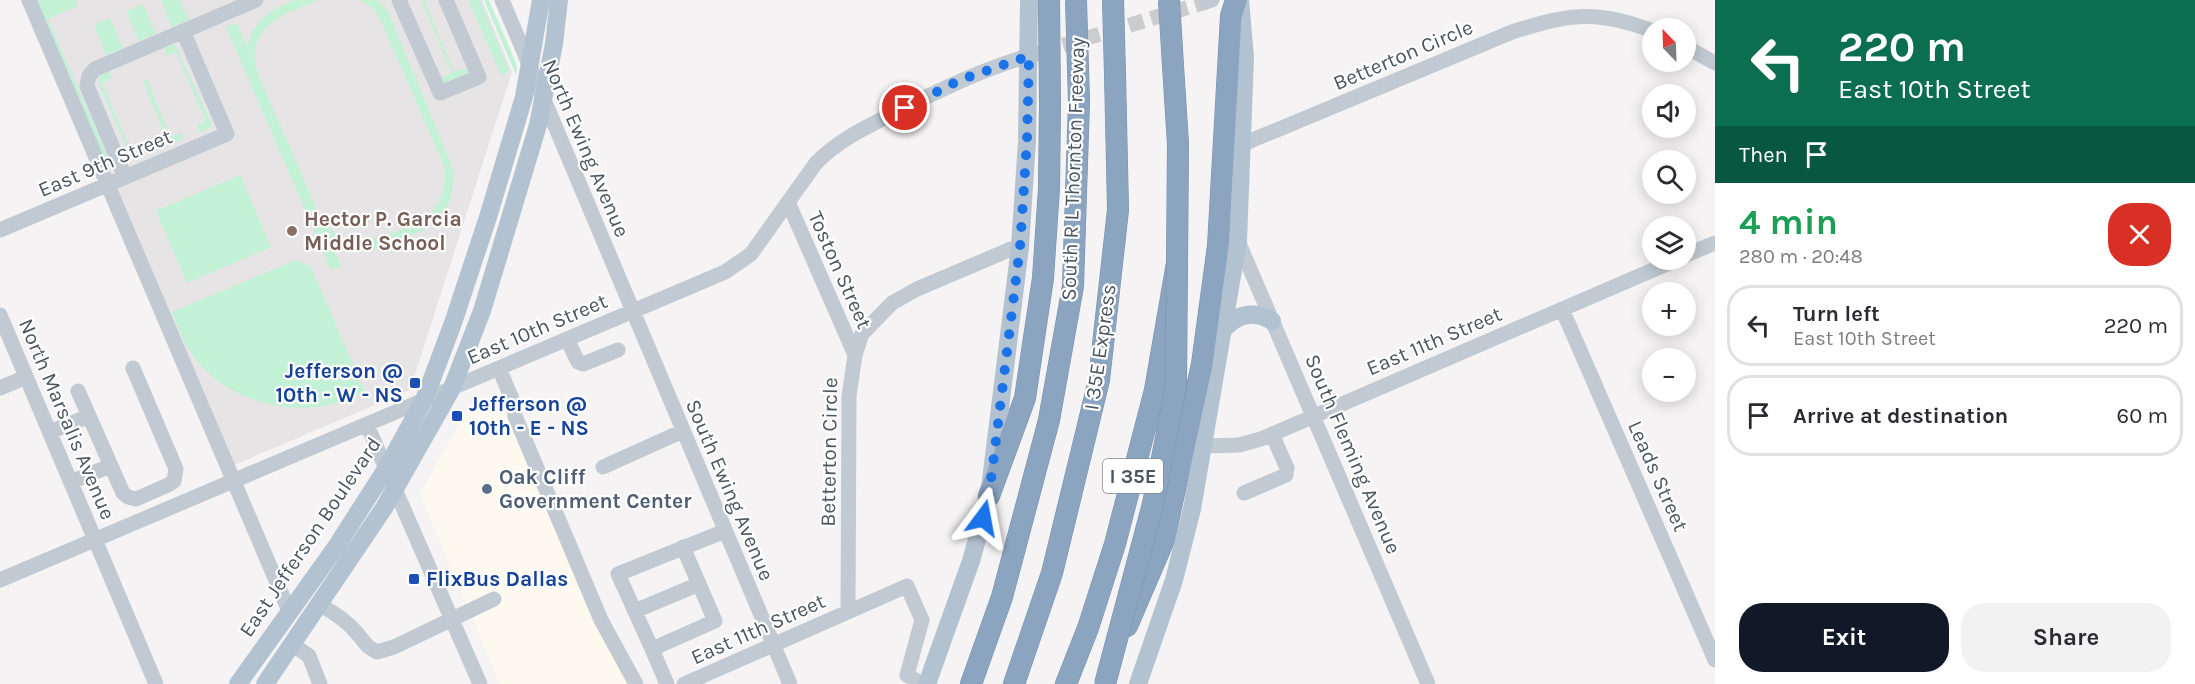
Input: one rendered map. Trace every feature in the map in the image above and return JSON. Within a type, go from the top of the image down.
[{"type":"highway","points":[[989,496],[1025,398],[1042,278],[1049,188],[1049,0]]},
{"type":"highway","name":"South R L Thornton Freeway","points":[[971,684],[1002,597],[1051,409],[1073,286],[1079,102],[1076,0]]},
{"type":"highway","name":"I 35E Express","points":[[1014,684],[1052,573],[1099,380],[1118,210],[1113,0]]},
{"type":"highway","name":"I 35E","points":[[1066,684],[1088,628],[1121,522],[1155,390],[1177,263],[1178,144],[1169,0]]},
{"type":"highway","points":[[1104,684],[1164,540],[1202,364],[1218,246],[1231,16],[1238,0]]},
{"type":"highway","points":[[1104,684],[1153,504],[1176,386],[1177,263]]},
{"type":"main road","name":"East Jefferson Boulevard","points":[[238,684],[336,547],[386,469],[424,400],[453,323],[488,217],[524,97],[541,0]]},
{"type":"main road","name":"East Jefferson Boulevard","points":[[265,684],[396,490],[452,388],[482,311],[544,101],[559,0]]},
{"type":"main road","points":[[927,684],[971,561],[989,496],[1020,247],[1035,54],[1029,0]]},
{"type":"main road","points":[[1138,684],[1174,580],[1192,509],[1238,241],[1245,57],[1238,0]]},
{"type":"main road","points":[[488,217],[509,222]]},
{"type":"main road","points":[[1223,330],[1232,321],[1247,315],[1263,316],[1272,321]]},
{"type":"street","points":[[29,0],[289,611]]},
{"type":"street","points":[[125,177],[87,86],[88,76],[95,69],[256,0]]},
{"type":"street","points":[[399,0],[440,93],[479,77],[446,0]]},
{"type":"street","name":"North Ewing Avenue","points":[[502,0],[632,312]]},
{"type":"street","name":"Betterton Circle","points":[[1243,144],[1512,32],[1550,20],[1589,15],[1624,20],[1642,27]]},
{"type":"street","name":"East 9th Street","points":[[0,230],[226,134],[183,31]]},
{"type":"street","points":[[1696,53],[1715,63]]},
{"type":"street","name":"East 10th Street","points":[[0,580],[725,272],[751,254],[816,163],[849,136],[960,80],[1035,54]]},
{"type":"street","name":"Toston Street","points":[[788,202],[855,355]]},
{"type":"street","name":"South Fleming Avenue","points":[[1238,241],[1428,684]]},
{"type":"street","points":[[1696,251],[1715,243]]},
{"type":"street","name":"Betterton Circle","points":[[848,612],[849,396],[855,355],[862,334],[892,303],[917,289],[1020,247]]},
{"type":"street","name":"East 11th Street","points":[[1204,446],[1239,445],[1272,434],[1653,270]]},
{"type":"street","name":"Leads Street","points":[[1562,309],[1715,660]]},
{"type":"street","name":"South Ewing Avenue","points":[[632,312],[790,684]]},
{"type":"street","name":"North Marsalis Avenue","points":[[0,315],[156,684]]},
{"type":"street","points":[[567,339],[578,362],[583,364],[618,350]]},
{"type":"street","points":[[78,391],[123,493],[136,499],[168,485],[176,475],[176,469],[133,368]]},
{"type":"street","points":[[500,368],[514,404],[515,416],[601,620],[636,684]]},
{"type":"street","points":[[0,388],[26,377]]},
{"type":"street","points":[[50,432],[89,416]]},
{"type":"street","points":[[367,425],[480,684]]},
{"type":"street","points":[[603,467],[683,431]]},
{"type":"street","points":[[1244,493],[1286,475],[1287,468],[1272,434]]},
{"type":"street","points":[[71,482],[110,466]]},
{"type":"street","points":[[667,684],[618,574],[725,531]]},
{"type":"street","points":[[652,649],[715,621],[683,547]]},
{"type":"street","points":[[635,611],[699,584]]},
{"type":"street","name":"East 11th Street","points":[[684,684],[907,586],[922,620],[905,680]]},
{"type":"street","points":[[320,605],[339,616],[357,632],[364,645],[377,652],[394,647],[494,599]]},
{"type":"street","points":[[292,644],[309,656],[320,684]]},
{"type":"street","points":[[905,680],[922,684]]},
{"type":"shaded area","name":"Hector P. Garcia Middle School","points":[[25,0],[482,0],[512,72],[410,390],[225,469]]},
{"type":"shaded area","points":[[505,387],[629,684],[500,684],[420,494],[469,407]]},
{"type":"green space","points":[[32,0],[75,0],[78,6],[48,19],[111,164],[106,174]]},
{"type":"green space","points":[[161,0],[180,0],[189,20],[172,27]]},
{"type":"green space","points":[[294,0],[318,0],[287,13],[268,26],[261,34],[257,44],[256,63],[258,74],[321,219],[330,229],[348,240],[378,238],[421,221],[429,215],[439,202],[444,186],[445,168],[384,28],[375,10],[360,0],[377,0],[388,11],[454,171],[450,200],[446,210],[433,224],[370,250],[357,251],[330,242],[341,266],[331,270],[226,27],[237,23],[247,48],[253,31],[263,18]]},
{"type":"green space","points":[[421,0],[424,0],[454,72],[466,68],[466,74],[445,83],[441,78],[452,73]]},
{"type":"green space","points":[[468,0],[480,0],[509,71],[501,75]]},
{"type":"green space","points":[[484,0],[489,0],[516,63],[516,75]]},
{"type":"green space","points":[[143,4],[156,34],[139,41],[126,11]]},
{"type":"green space","points":[[110,18],[123,48],[106,55],[94,25]]},
{"type":"green space","points":[[174,43],[211,123],[210,128],[200,133],[197,125],[206,121],[176,52],[166,56],[165,47]]},
{"type":"green space","points":[[108,71],[112,78],[102,84],[132,152],[143,148],[145,155],[141,159],[135,159],[130,154],[100,87],[99,77]]},
{"type":"green space","points":[[147,79],[170,137],[181,133],[184,139],[162,149],[157,142],[166,138],[143,81]]},
{"type":"green space","points":[[240,175],[271,247],[187,283],[156,211]]},
{"type":"green space","points":[[296,260],[311,267],[365,392],[317,407],[298,408],[260,402],[226,386],[211,375],[198,362],[185,342],[172,312]]},
{"type":"tunnel","points":[[1041,52],[1206,2]]},
{"type":"place","name":"Hector P. Garcia Middle School","points":[[292,231]]},
{"type":"place","name":"Jefferson @ 10th - W - NS","points":[[415,383]]},
{"type":"place","name":"Jefferson @ 10th - E - NS","points":[[457,416]]},
{"type":"place","name":"Oak Cliff Government Center","points":[[487,489]]},
{"type":"place","name":"FlixBus Dallas","points":[[414,579]]},
{"type":"route","points":[[905,108],[960,80],[1029,56],[1027,141],[1020,247],[989,496],[983,518]]}]
